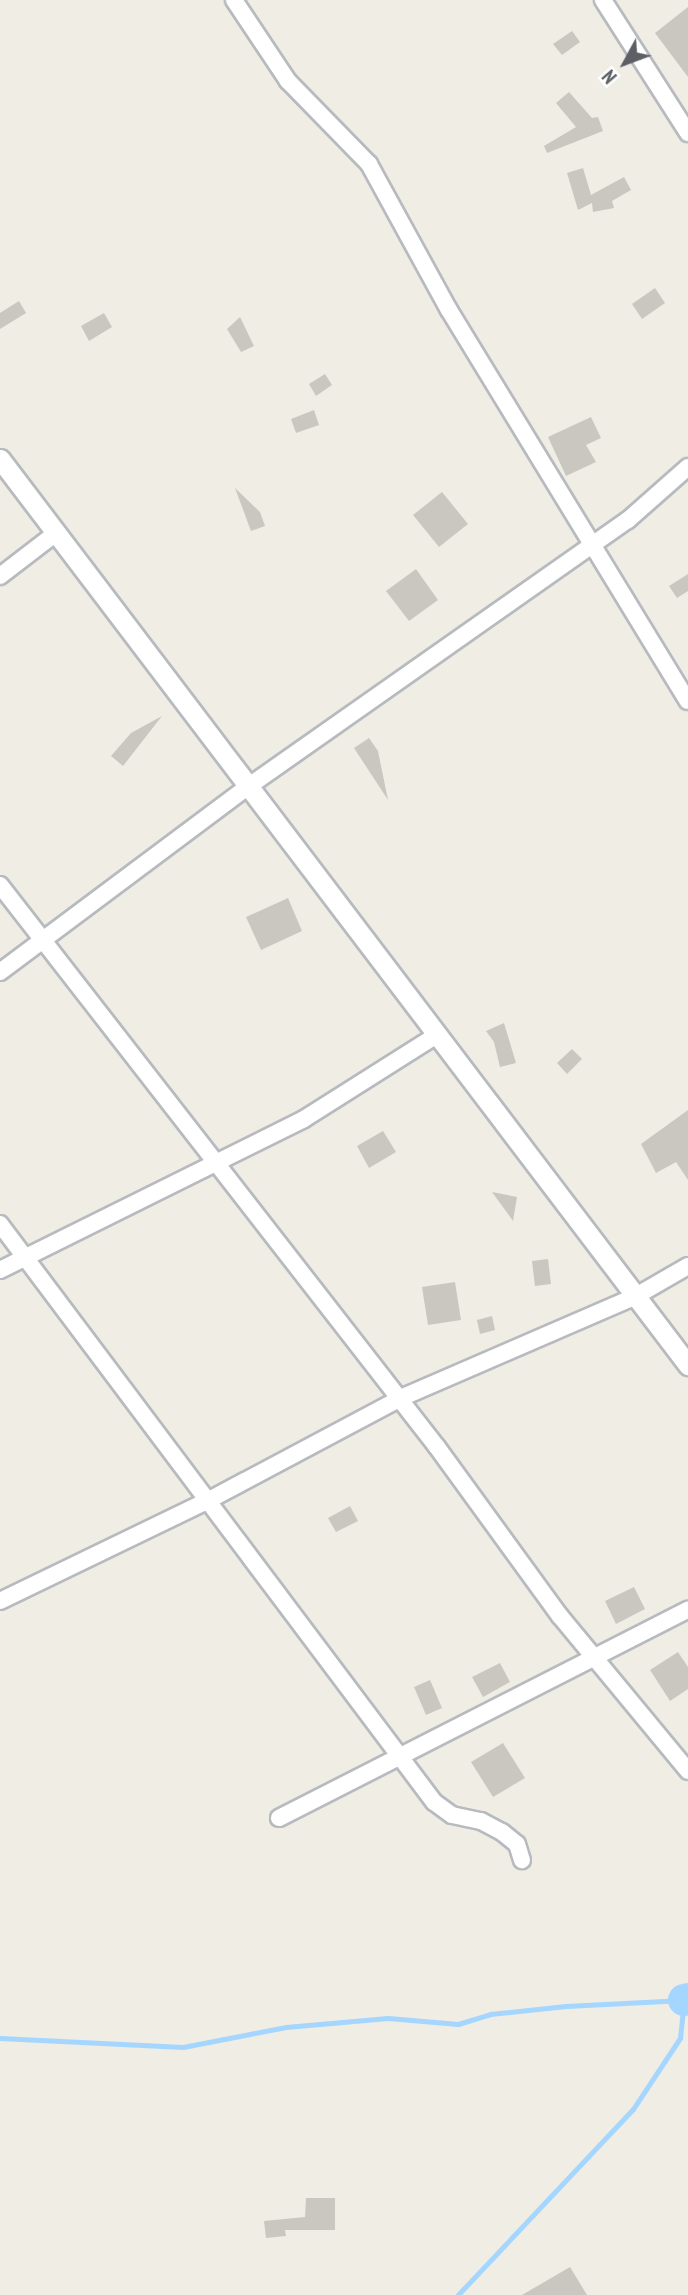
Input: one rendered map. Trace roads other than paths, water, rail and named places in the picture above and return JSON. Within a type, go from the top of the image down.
[{"type":"street","points":[[234,0],[288,81],[369,164],[449,310],[688,701]]},
{"type":"street","points":[[603,0],[688,133]]},
{"type":"street","points":[[0,459],[688,1365]]},
{"type":"street","points":[[0,972],[249,786],[628,520],[688,467]]},
{"type":"street","points":[[0,576],[57,533]]},
{"type":"street","points":[[0,885],[400,1399],[593,1657],[688,1771]]},
{"type":"street","points":[[0,1270],[304,1119],[438,1035]]},
{"type":"street","points":[[0,1224],[435,1802],[452,1815],[481,1821],[502,1832],[517,1843],[522,1860]]},
{"type":"street","points":[[0,1601],[208,1501],[400,1399],[636,1296],[688,1266]]},
{"type":"street","points":[[279,1818],[688,1610]]},
{"type":"waterway","points":[[684,2000],[688,1999]]},
{"type":"waterway","points":[[0,2038],[183,2047],[286,2027],[388,2018],[458,2024],[490,2014],[566,2006],[684,2000],[680,2038],[633,2109],[458,2295]]}]
